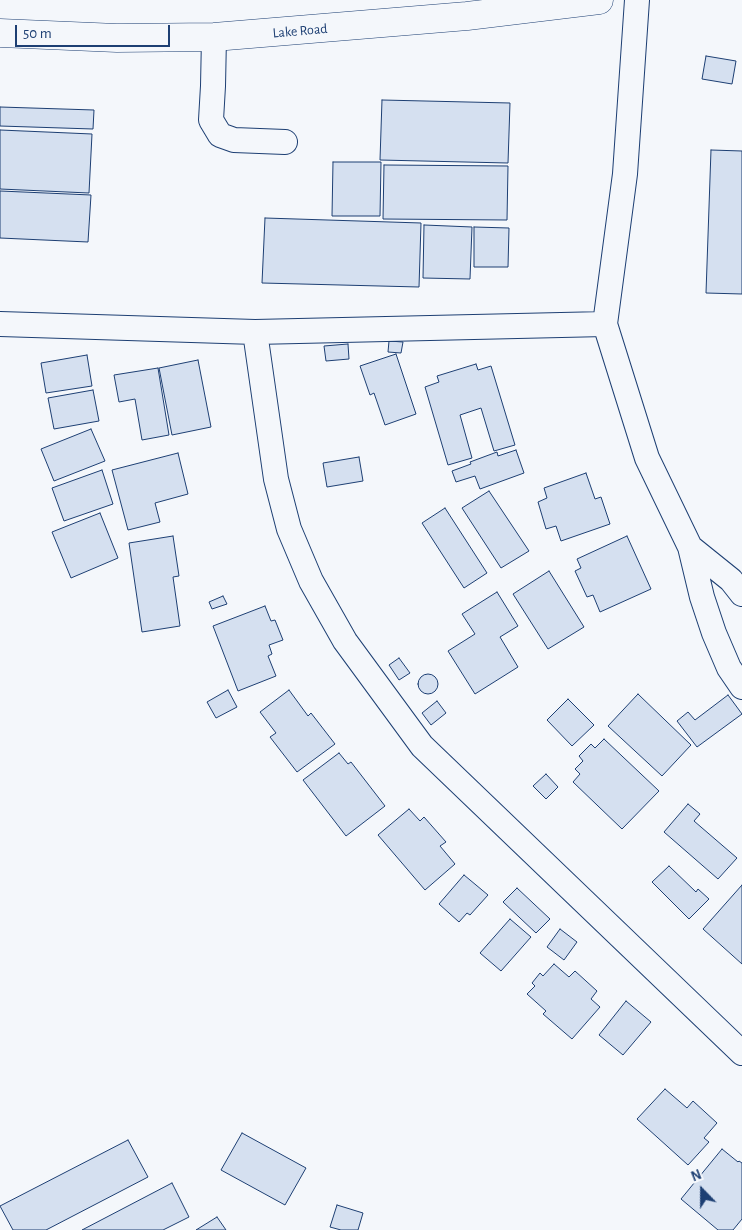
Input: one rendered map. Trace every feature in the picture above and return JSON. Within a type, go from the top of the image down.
[{"type":"main road","name":"Lake Road","points":[[0,33],[118,38],[214,38],[467,16],[599,0]]},
{"type":"street","points":[[637,0],[624,174],[605,324],[647,458],[690,548],[702,597],[714,633],[729,668],[742,687]]},
{"type":"street","points":[[214,38],[214,86],[211,120],[220,135],[234,140],[285,142]]},
{"type":"street","points":[[0,324],[255,332],[605,324]]},
{"type":"street","points":[[255,332],[276,479],[289,529],[311,581],[345,641],[422,746],[742,1053]]},
{"type":"street","points":[[690,548],[731,580],[742,594]]},
{"type":"building","points":[[706,56],[736,61],[732,84],[702,79]]},
{"type":"building","points":[[382,100],[510,103],[508,163],[380,160]]},
{"type":"building","points":[[0,107],[94,110],[93,129],[0,126]]},
{"type":"building","points":[[0,130],[92,134],[89,193],[0,189]]},
{"type":"building","points":[[711,150],[742,151],[742,294],[706,293]]},
{"type":"building","points":[[333,162],[381,162],[380,216],[332,216]]},
{"type":"building","points":[[384,165],[508,166],[507,220],[383,219]]},
{"type":"building","points":[[0,191],[91,195],[88,242],[0,238]]},
{"type":"building","points":[[265,218],[421,223],[419,287],[262,283]]},
{"type":"building","points":[[424,225],[472,227],[470,279],[423,278]]},
{"type":"building","points":[[474,227],[509,228],[508,267],[474,267]]},
{"type":"building","points":[[389,341],[403,342],[401,353],[388,352]]},
{"type":"building","points":[[348,344],[349,359],[326,361],[324,346]]},
{"type":"building","points":[[396,354],[416,414],[385,425],[374,393],[370,395],[360,366]]},
{"type":"building","points":[[87,355],[92,386],[46,393],[41,363]]},
{"type":"building","points":[[198,360],[211,427],[172,435],[159,368]]},
{"type":"building","points":[[476,364],[478,370],[491,366],[515,445],[494,451],[481,408],[460,415],[472,458],[448,465],[425,387],[439,382],[437,376]]},
{"type":"building","points":[[158,368],[169,435],[142,440],[135,399],[119,402],[114,375]]},
{"type":"building","points":[[93,390],[99,421],[54,429],[48,398]]},
{"type":"building","points":[[91,429],[105,461],[54,481],[41,449]]},
{"type":"building","points":[[516,450],[524,473],[480,489],[475,476],[456,482],[452,471],[497,452],[498,456]]},
{"type":"building","points":[[178,453],[188,494],[155,503],[160,522],[128,530],[112,470]]},
{"type":"building","points":[[359,457],[363,481],[327,487],[323,463]]},
{"type":"building","points":[[102,470],[113,504],[64,521],[52,488]]},
{"type":"building","points":[[586,473],[595,499],[601,497],[610,524],[561,541],[556,526],[546,529],[538,502],[547,498],[544,488]]},
{"type":"building","points":[[489,491],[529,551],[501,568],[462,508]]},
{"type":"building","points":[[445,508],[487,573],[464,588],[422,523]]},
{"type":"building","points":[[100,513],[118,558],[71,578],[52,532]]},
{"type":"building","points":[[173,536],[179,576],[173,577],[180,626],[142,632],[129,543]]},
{"type":"building","points":[[627,536],[651,589],[600,612],[593,595],[587,597],[575,571],[581,568],[577,559]]},
{"type":"building","points":[[549,571],[584,627],[548,649],[513,594]]},
{"type":"building","points":[[497,592],[518,626],[500,637],[518,667],[475,694],[448,651],[475,634],[462,614]]},
{"type":"building","points":[[223,596],[227,604],[212,609],[209,602]]},
{"type":"building","points":[[265,606],[271,621],[275,620],[283,640],[269,645],[272,654],[268,656],[276,676],[238,691],[213,626]]},
{"type":"building","points":[[399,658],[410,673],[399,680],[389,665]]},
{"type":"building","points":[[424,674],[432,674],[438,680],[438,688],[432,694],[424,694],[418,688],[418,680]]},
{"type":"building","points":[[228,690],[237,707],[216,718],[207,702]]},
{"type":"building","points":[[289,690],[308,716],[311,713],[335,744],[297,772],[270,737],[276,733],[260,712]]},
{"type":"building","points":[[638,694],[691,745],[662,776],[608,726]]},
{"type":"building","points":[[728,695],[742,714],[697,747],[677,721],[688,712],[695,720]]},
{"type":"building","points":[[568,699],[594,725],[572,746],[547,720]]},
{"type":"building","points":[[437,701],[446,713],[431,725],[422,713]]},
{"type":"building","points":[[604,739],[659,791],[622,829],[573,782],[580,774],[575,769],[583,761],[579,756],[591,744],[595,748]]},
{"type":"building","points":[[339,753],[348,764],[351,762],[385,806],[346,836],[303,780]]},
{"type":"building","points":[[546,774],[558,787],[546,799],[533,786]]},
{"type":"building","points":[[688,804],[700,814],[694,821],[737,858],[718,879],[664,832]]},
{"type":"building","points":[[409,809],[420,821],[424,817],[446,842],[440,846],[455,864],[425,890],[378,835]]},
{"type":"building","points":[[669,866],[696,892],[698,889],[709,899],[689,919],[652,882]]},
{"type":"building","points":[[464,875],[488,895],[470,915],[467,913],[459,922],[439,904]]},
{"type":"building","points":[[742,885],[742,964],[703,929]]},
{"type":"building","points":[[517,888],[550,919],[536,933],[503,902]]},
{"type":"building","points":[[510,919],[531,937],[501,971],[480,953]]},
{"type":"building","points":[[560,929],[577,942],[564,960],[547,947]]},
{"type":"building","points":[[554,964],[569,977],[575,971],[597,991],[591,999],[600,1007],[572,1039],[543,1014],[546,1011],[527,994],[535,986],[532,983],[540,973],[543,976]]},
{"type":"building","points":[[626,1001],[651,1022],[623,1055],[599,1035]]},
{"type":"building","points":[[665,1089],[687,1108],[693,1101],[717,1123],[704,1138],[709,1142],[688,1165],[637,1119]]},
{"type":"building","points":[[242,1133],[306,1168],[285,1205],[221,1170]]},
{"type":"building","points":[[128,1140],[148,1177],[46,1230],[13,1230],[0,1206]]},
{"type":"building","points":[[722,1149],[742,1163],[742,1219],[733,1230],[718,1230],[681,1199]]},
{"type":"building","points":[[172,1183],[189,1217],[163,1230],[82,1230]]},
{"type":"building","points":[[337,1205],[363,1213],[358,1230],[341,1230],[330,1227]]},
{"type":"building","points":[[217,1217],[226,1230],[196,1230]]}]
